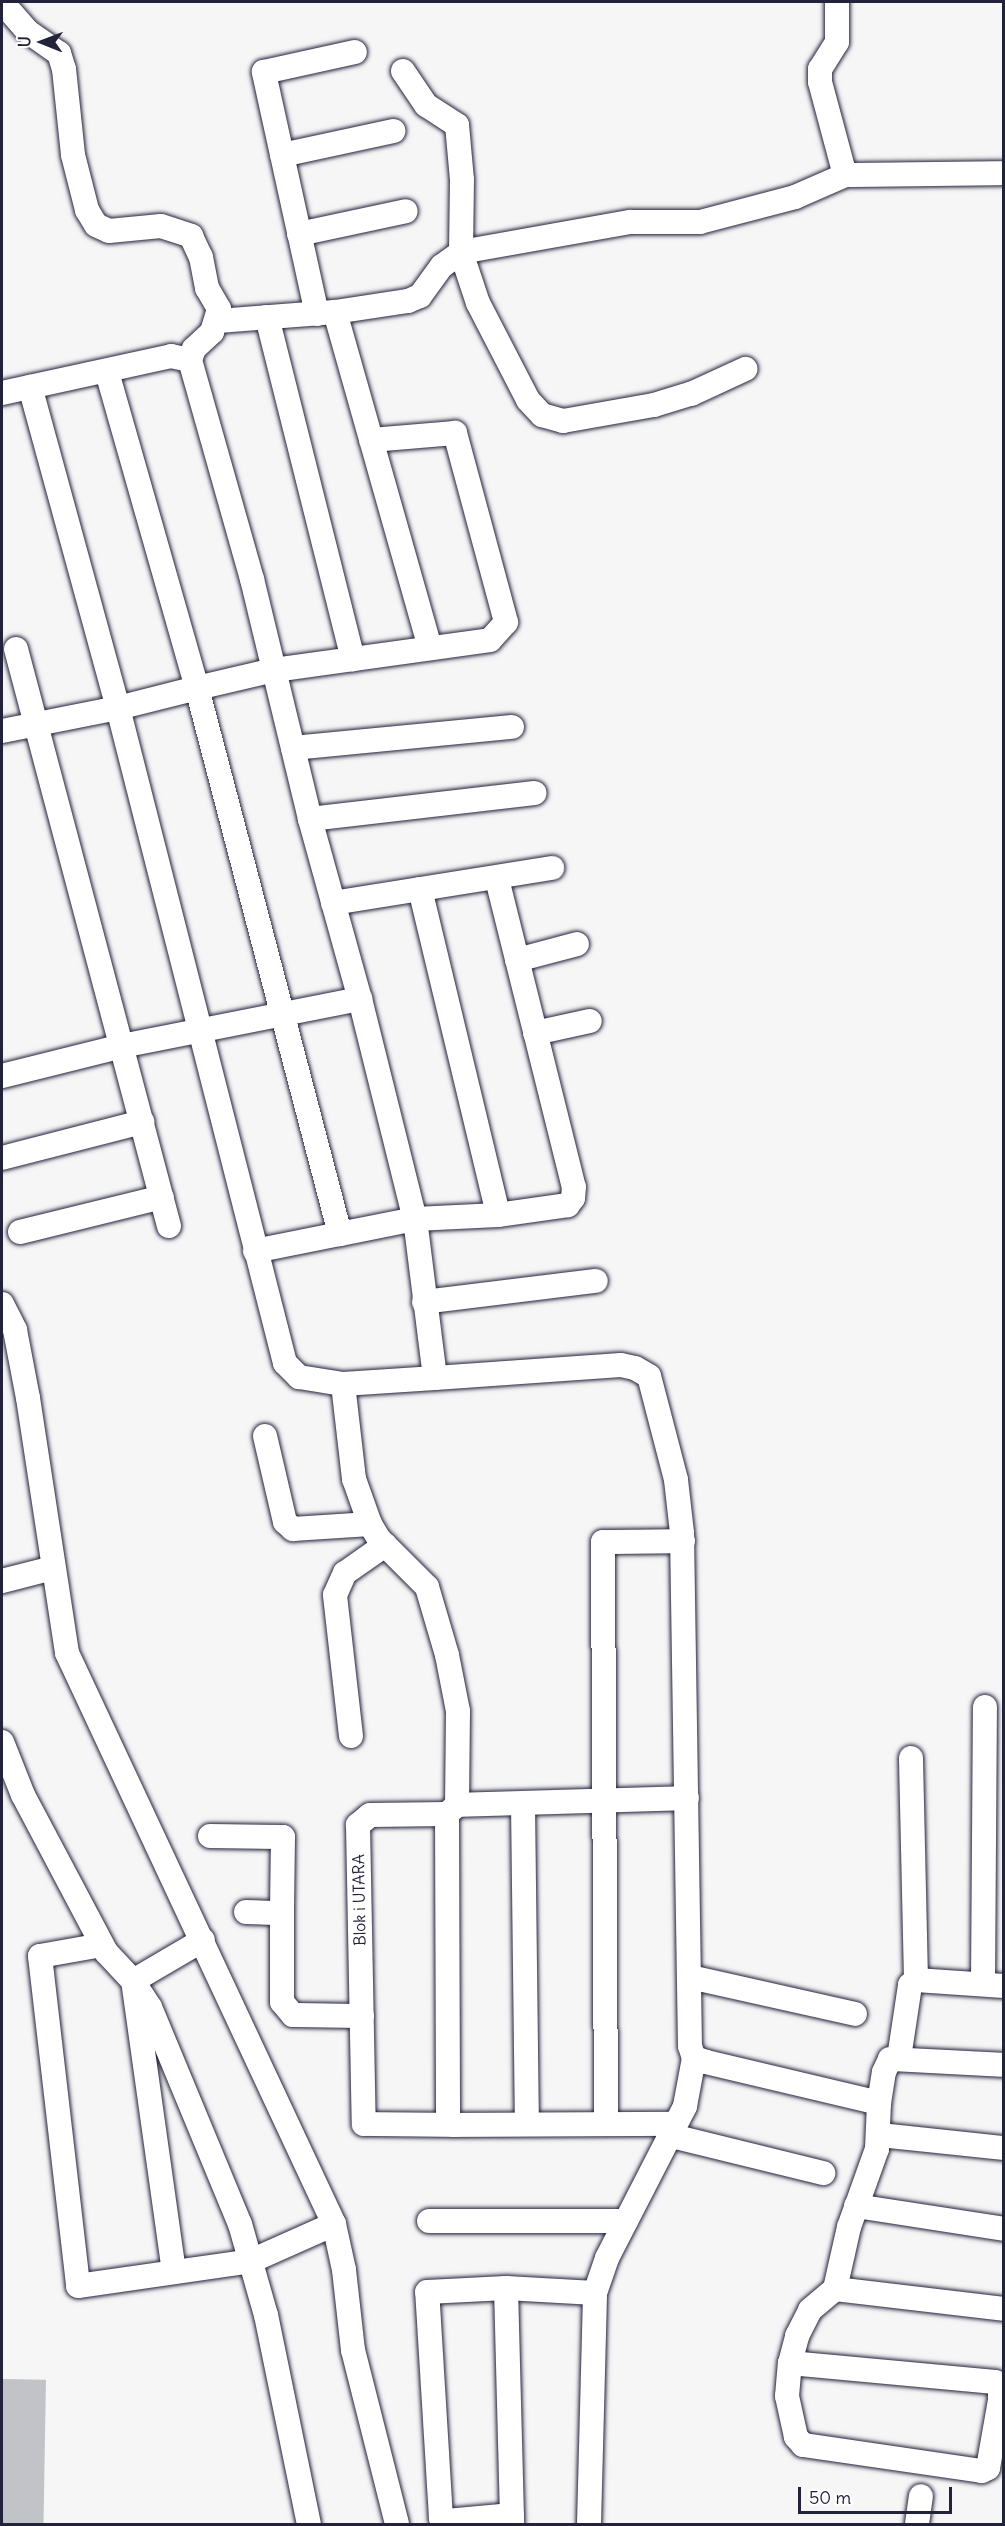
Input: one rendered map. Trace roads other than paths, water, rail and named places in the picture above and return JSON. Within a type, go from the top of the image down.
[{"type":"street","points":[[2,2],[27,31],[59,53],[64,69],[73,155],[87,210],[96,225],[109,231],[161,226],[191,236],[201,257],[207,288],[219,309],[218,321],[190,360]]},
{"type":"street","points":[[837,2],[837,42],[820,69],[819,82],[846,175]]},
{"type":"street","points":[[355,52],[264,72],[299,234],[371,440],[430,648]]},
{"type":"street","points":[[403,71],[426,105],[457,125],[462,252],[478,303],[528,400],[542,415],[563,421],[654,405],[691,394],[745,369]]},
{"type":"street","points":[[282,155],[393,131]]},
{"type":"street","points":[[218,321],[326,313],[414,298],[442,266],[462,252],[630,222],[699,222],[795,197],[846,175],[1004,173]]},
{"type":"street","points":[[299,234],[406,211]]},
{"type":"street","points":[[267,317],[353,659]]},
{"type":"street","points":[[2,393],[107,372],[171,356],[190,360]]},
{"type":"street","points":[[190,360],[274,670],[309,819],[360,999],[415,1219],[435,1378]]},
{"type":"street","points":[[107,372],[197,688],[340,1234]]},
{"type":"street","points":[[30,387],[118,708],[156,870],[202,1029],[255,1251],[285,1363],[299,1377],[343,1384],[621,1365],[649,1376],[676,1480],[683,1541],[690,2046],[694,2058],[685,2106],[671,2129],[626,2221],[595,2293],[589,2524]]},
{"type":"street","points":[[2,731],[118,708],[274,670],[490,640],[506,622],[455,433],[371,440]]},
{"type":"street","points":[[16,649],[39,724],[169,1226]]},
{"type":"street","points":[[293,748],[512,726]]},
{"type":"street","points":[[309,819],[534,793]]},
{"type":"street","points":[[333,903],[497,879],[552,868]]},
{"type":"street","points":[[255,1251],[415,1219],[498,1215],[568,1205],[573,1198],[574,1187],[497,879]]},
{"type":"street","points":[[420,889],[498,1215]]},
{"type":"street","points":[[517,960],[576,944]]},
{"type":"street","points":[[2,1076],[122,1046],[360,999]]},
{"type":"street","points":[[535,1033],[590,1021]]},
{"type":"street","points":[[2,1158],[142,1122]]},
{"type":"street","points":[[20,1232],[162,1197]]},
{"type":"street","points":[[424,1302],[596,1281]]},
{"type":"street","points":[[2,1304],[15,1330],[67,1653],[334,2224],[345,2270],[353,2350],[397,2524]]},
{"type":"street","points":[[343,1384],[354,1479],[370,1524],[385,1545],[427,1587],[434,1601],[458,1711],[452,1810],[446,2100],[448,2116],[454,2125],[606,2123],[671,2129],[823,2173]]},
{"type":"street","points":[[265,1436],[285,1522],[293,1529],[370,1524]]},
{"type":"street","points":[[606,2123],[603,1542],[683,1541]]},
{"type":"street","points":[[351,1736],[335,1595],[345,1573],[385,1545]]},
{"type":"street","points":[[2,1581],[53,1568]]},
{"type":"street","points":[[899,2058],[910,1985],[916,1980],[993,1985],[985,1707]]},
{"type":"street","points":[[2,1742],[23,1795],[102,1944],[133,1981],[150,2007],[240,2224],[251,2261],[309,2524]]},
{"type":"street","points":[[911,1758],[916,1980]]},
{"type":"street","points":[[452,1810],[523,1804],[687,1798]]},
{"type":"street","points":[[523,1804],[527,2124]]},
{"type":"street","name":"Blok i UTARA","points":[[452,1810],[370,1815],[358,1825],[364,2124],[454,2125]]},
{"type":"street","points":[[210,1836],[283,1837],[282,2002],[293,2015],[362,2016]]},
{"type":"street","points":[[246,1912],[282,1913]]},
{"type":"street","points":[[133,1981],[203,1940]]},
{"type":"street","points":[[102,1944],[40,1956],[78,2286],[251,2261],[334,2224]]},
{"type":"street","points":[[690,1977],[855,2014]]},
{"type":"street","points":[[133,1981],[174,2272]]},
{"type":"street","points":[[694,2058],[879,2103]]},
{"type":"street","points":[[790,2363],[995,2382],[1000,2388],[1000,2400],[988,2468],[982,2471],[803,2445],[796,2437],[787,2396],[790,2363],[810,2310],[835,2289],[856,2206],[880,2135],[879,2103],[884,2072],[890,2059],[1004,2065]]},
{"type":"street","points":[[880,2135],[1004,2148]]},
{"type":"street","points":[[856,2206],[1004,2229]]},
{"type":"street","points":[[429,2221],[626,2221]]},
{"type":"street","points":[[506,2288],[512,2520],[446,2521],[441,2518],[425,2297],[427,2292],[439,2289],[506,2288],[595,2293]]},
{"type":"street","points":[[835,2289],[1004,2309]]},
{"type":"street","points":[[917,2524],[921,2496]]}]
